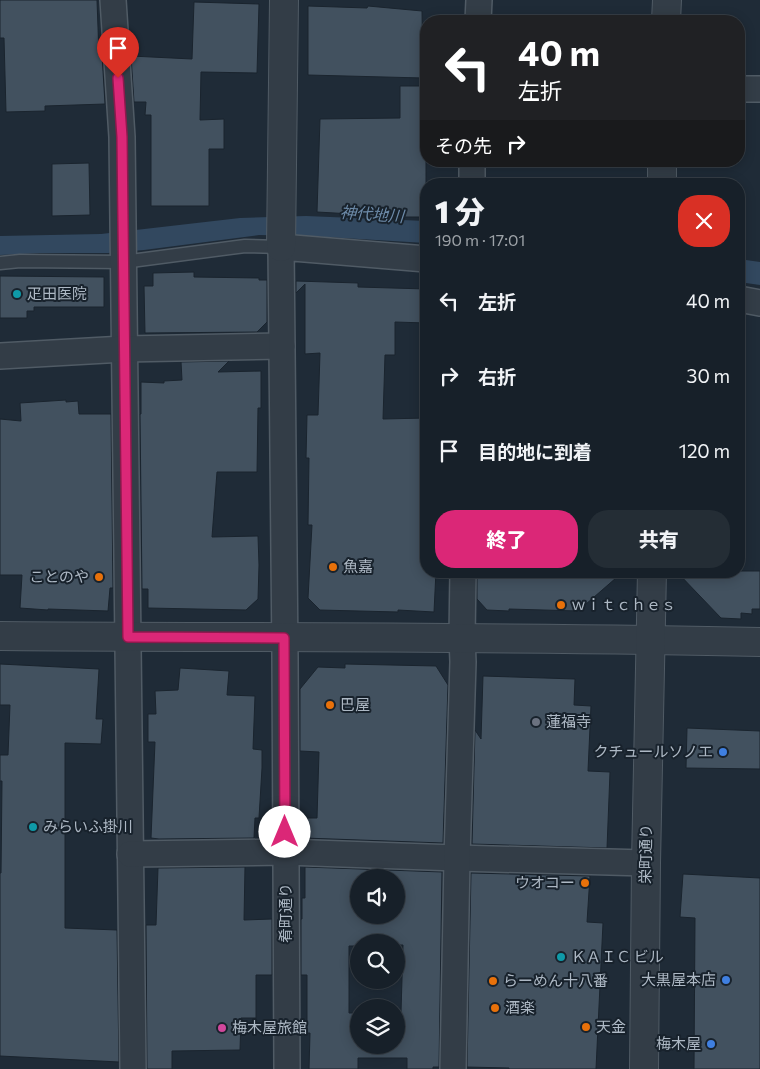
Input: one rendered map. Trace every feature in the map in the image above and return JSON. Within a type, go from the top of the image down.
[{"type":"street","points":[[113,0],[122,137],[133,1069]]},
{"type":"street","points":[[284,0],[280,247],[420,258]]},
{"type":"street","points":[[478,15],[479,0]]},
{"type":"street","points":[[666,15],[667,0]]},
{"type":"street","points":[[745,89],[760,89]]},
{"type":"street","name":"肴町通り","points":[[280,247],[287,1069]]},
{"type":"street","points":[[745,300],[760,303]]},
{"type":"street","points":[[0,356],[124,349],[282,346]]},
{"type":"street","points":[[453,1069],[463,662],[463,578]]},
{"type":"street","name":"栄町通り","points":[[644,1069],[652,578]]},
{"type":"street","points":[[0,636],[462,637],[760,642]]},
{"type":"street","points":[[130,854],[285,852],[646,863]]},
{"type":"lane","points":[[0,263],[20,261],[123,262],[245,246],[280,247]]},
{"type":"water","points":[[306,216],[420,221],[420,243],[259,235],[108,253],[0,255],[0,236],[101,234],[240,218]]},
{"type":"water","points":[[745,260],[760,262],[760,285],[745,283]]},
{"type":"building","points":[[0,0],[97,0],[99,55],[102,55],[105,104],[45,106],[45,111],[6,112],[4,38],[0,38]]},
{"type":"building","points":[[194,2],[259,4],[257,73],[201,72],[200,120],[224,119],[224,149],[209,149],[209,206],[151,206],[151,115],[145,115],[146,102],[134,102],[131,56],[192,59]]},
{"type":"building","points":[[308,6],[367,8],[368,6],[422,11],[422,15],[420,15],[420,78],[308,75]]},
{"type":"building","points":[[400,86],[420,86],[420,167],[426,167],[426,178],[420,178],[420,217],[370,217],[370,215],[317,212],[320,119],[400,118]]},
{"type":"building","points":[[89,163],[90,215],[52,216],[52,164]]},
{"type":"building","points":[[194,272],[194,277],[259,278],[259,280],[267,280],[267,322],[257,332],[145,333],[144,286],[153,286],[153,273]]},
{"type":"building","points":[[0,276],[104,277],[104,307],[34,307],[34,311],[27,311],[27,318],[0,318]]},
{"type":"building","points":[[296,281],[358,283],[358,287],[420,289],[420,323],[395,322],[395,355],[385,355],[383,419],[420,418],[420,578],[436,578],[434,612],[320,610],[308,598],[312,525],[308,525],[309,458],[306,458],[307,415],[318,415],[320,353],[305,354],[305,284],[296,293]]},
{"type":"building","points":[[229,361],[218,372],[261,371],[261,408],[258,408],[257,472],[217,472],[212,537],[258,536],[258,599],[246,610],[148,608],[148,589],[142,589],[141,382],[164,383],[164,381],[182,380],[181,362]]},
{"type":"building","points":[[66,400],[66,402],[78,401],[79,414],[111,414],[113,588],[110,588],[108,611],[20,608],[22,575],[0,575],[0,419],[21,421],[20,403]]},
{"type":"building","points":[[745,571],[760,571],[760,609],[752,609],[752,614],[741,613],[741,619],[721,618],[683,578],[745,578]]},
{"type":"building","points":[[477,578],[616,578],[578,611],[487,610],[477,599]]},
{"type":"building","points":[[0,664],[99,669],[96,719],[103,719],[101,744],[65,743],[65,928],[117,930],[119,1062],[0,1056],[2,781],[0,781],[0,755],[8,755],[10,705],[0,705]]},
{"type":"building","points":[[345,664],[436,666],[448,685],[443,843],[304,838],[304,818],[317,818],[319,752],[300,751],[300,689],[318,667],[345,668]]},
{"type":"building","points":[[180,668],[229,671],[227,695],[255,696],[253,749],[262,750],[262,768],[259,818],[255,818],[254,838],[151,838],[155,742],[148,742],[148,714],[156,714],[155,691],[178,690]]},
{"type":"building","points":[[483,676],[575,679],[574,705],[591,706],[588,771],[610,772],[607,848],[472,844],[475,730],[481,739]]},
{"type":"building","name":"クチュールソノエ","points":[[687,728],[760,731],[760,769],[686,768]]},
{"type":"building","points":[[245,867],[244,920],[272,919],[272,975],[256,975],[256,1018],[241,1018],[240,1050],[172,1051],[172,1069],[147,1069],[146,925],[156,925],[158,868]]},
{"type":"building","points":[[305,867],[360,869],[350,869],[350,924],[405,924],[405,871],[442,872],[439,1067],[433,1067],[433,1069],[407,1069],[407,1058],[358,1058],[358,1069],[309,1069],[310,1033],[307,1033],[307,975],[301,975],[302,898],[305,898]],"holes":[[[350,934],[405,934],[405,989],[402,989],[401,999],[405,999],[405,1054],[350,1054]]]},
{"type":"building","points":[[471,873],[590,876],[587,922],[603,923],[596,1069],[467,1067]]},
{"type":"building","points":[[683,874],[760,878],[760,1069],[694,1069],[695,918],[680,917]]},
{"type":"place","name":"疋田医院","points":[[17,294]]},
{"type":"place","name":"魚嘉","points":[[333,567]]},
{"type":"place","name":"ことのや","points":[[99,577]]},
{"type":"place","name":"ｗｉｔｃｈｅｓ","points":[[561,605]]},
{"type":"place","name":"巴屋","points":[[330,705]]},
{"type":"place","name":"蓮福寺","points":[[536,722]]},
{"type":"place","name":"クチュールソノエ","points":[[723,752]]},
{"type":"place","name":"みらいふ掛川","points":[[33,827]]},
{"type":"place","name":"ウオコー","points":[[585,883]]},
{"type":"place","name":"ＫＡＩＣ ビル","points":[[561,957]]},
{"type":"place","name":"大黒屋本店","points":[[726,980]]},
{"type":"place","name":"らーめん十八番","points":[[493,981]]},
{"type":"place","name":"酒楽","points":[[495,1008]]},
{"type":"place","name":"天金","points":[[586,1027]]},
{"type":"place","name":"梅木屋旅館","points":[[222,1028]]},
{"type":"place","name":"梅木屋","points":[[711,1044]]},
{"type":"route","points":[[118,78],[122,137],[128,637],[284,638],[285,832]]},
{"type":"water label","name":"神代地川","points":[[372,214]]}]
